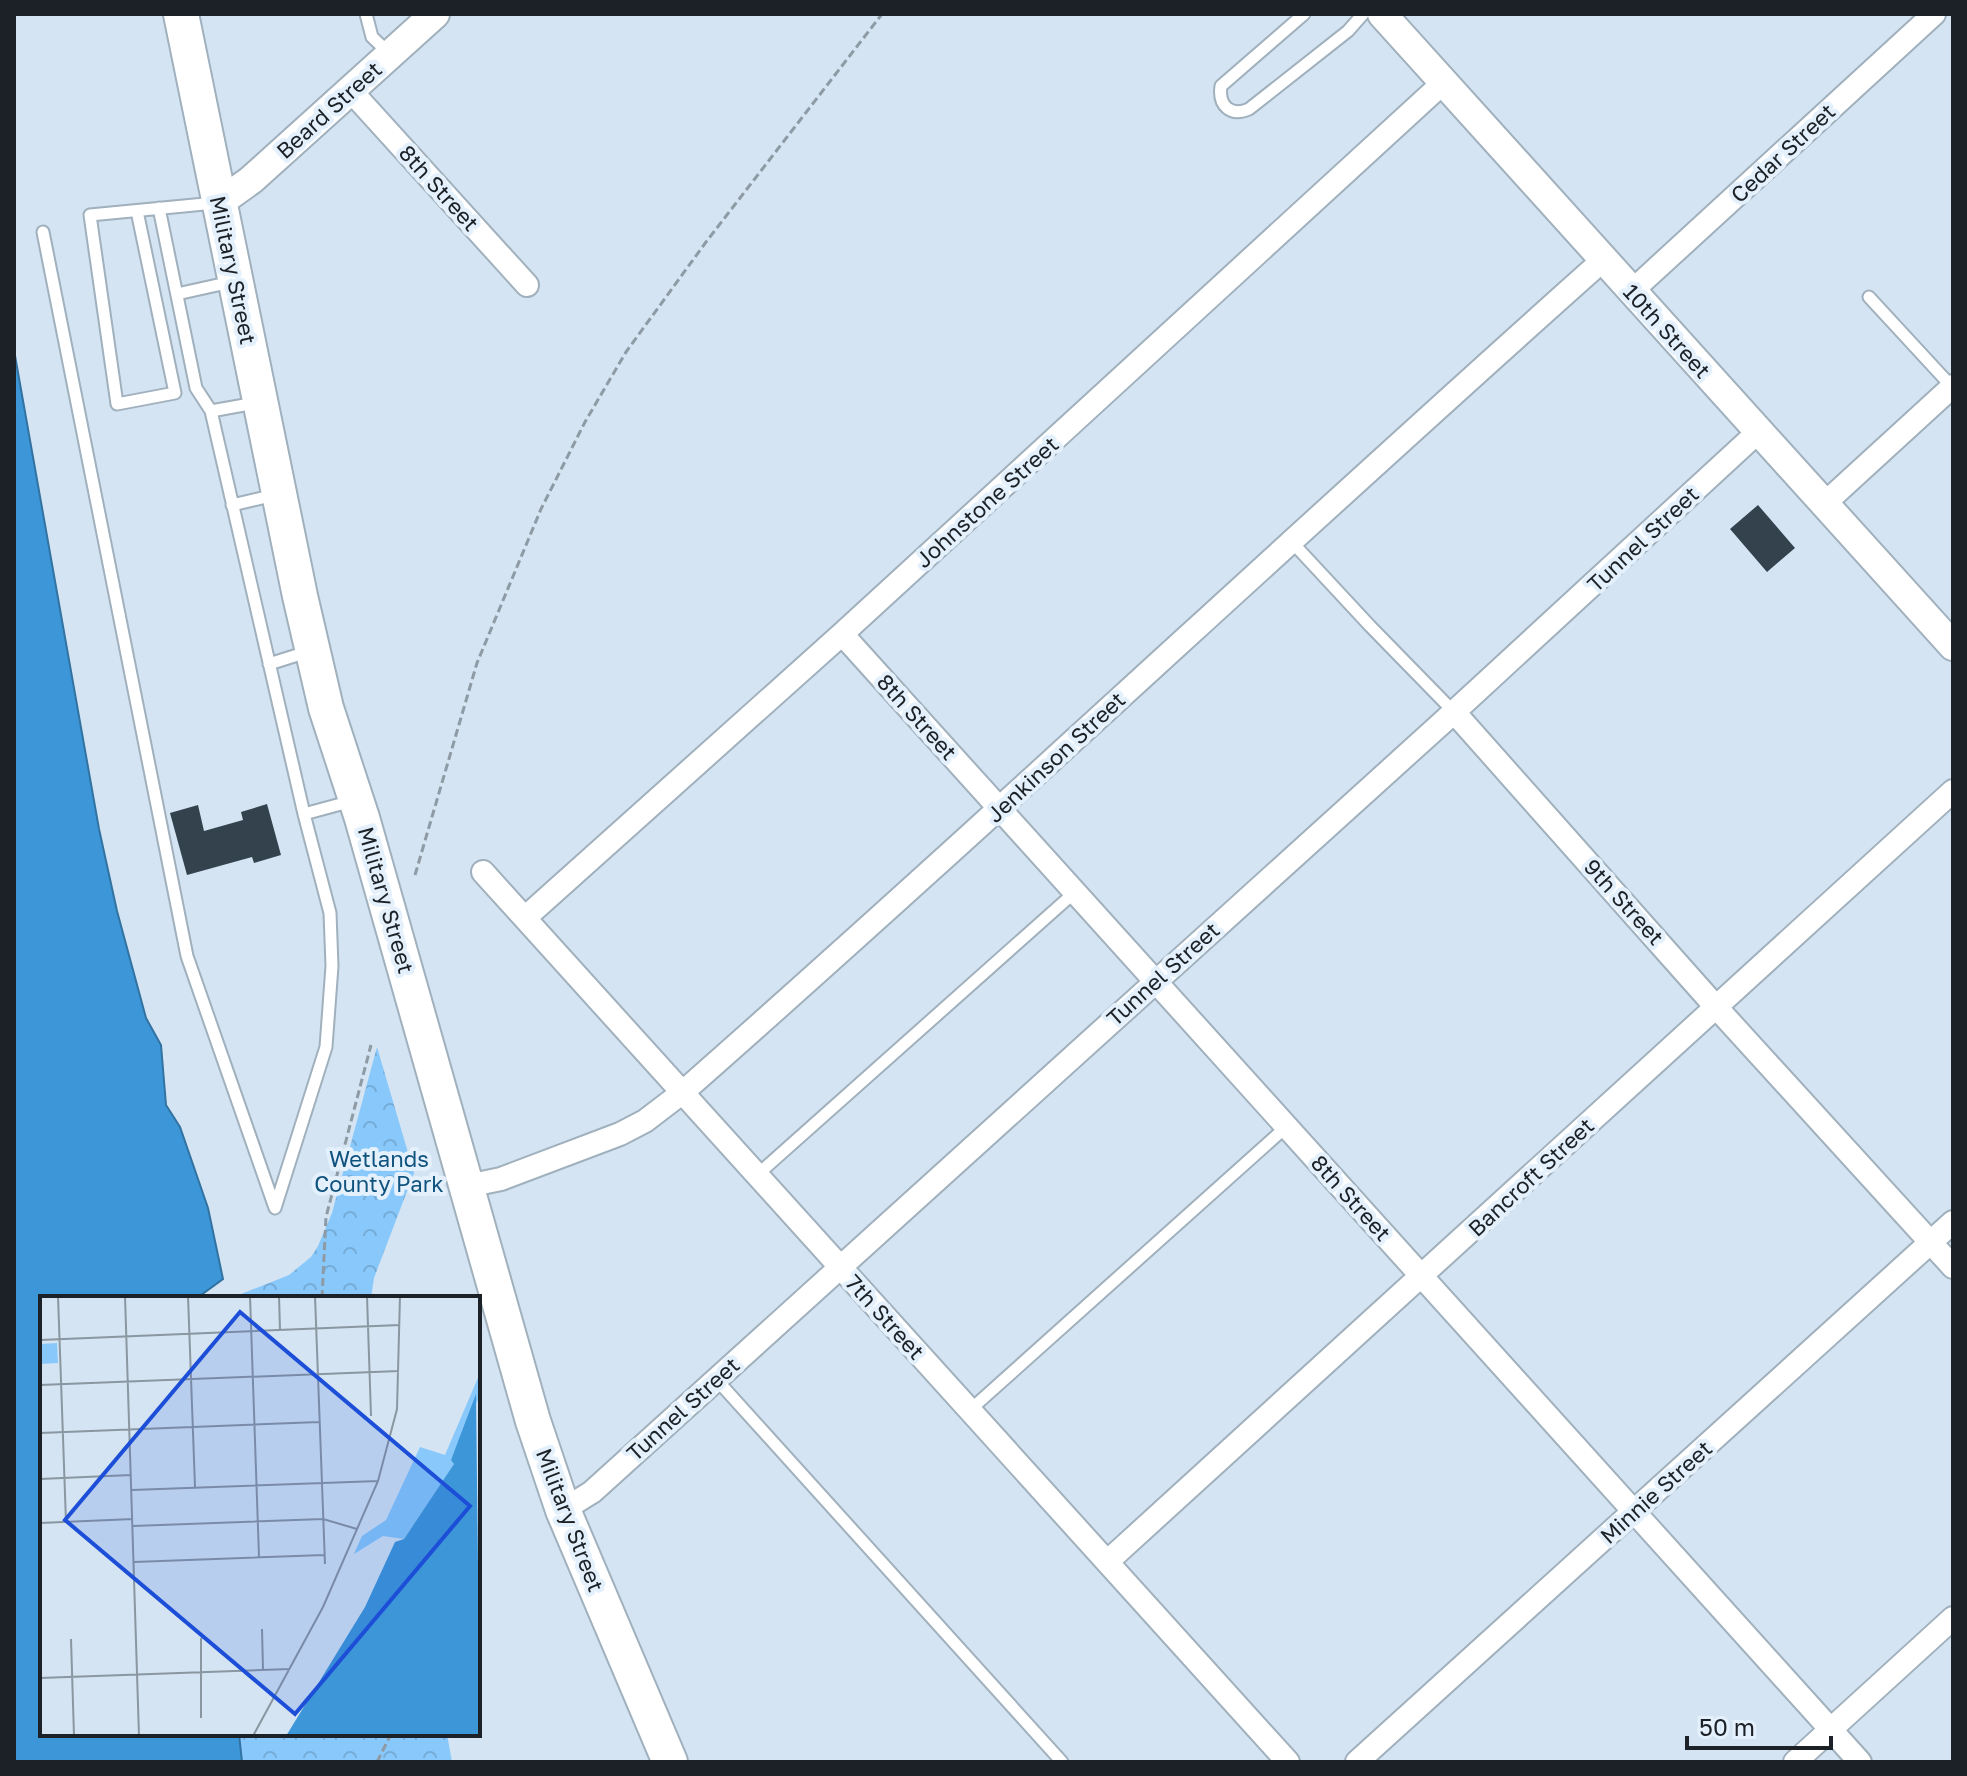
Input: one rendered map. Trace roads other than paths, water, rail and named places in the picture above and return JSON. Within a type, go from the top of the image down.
[{"type":"main road","name":"Military Street","points":[[181,14],[326,708],[356,800],[533,1421],[563,1510],[670,1762]]},
{"type":"street","name":"Beard Street","points":[[219,203],[251,180],[435,14]]},
{"type":"street","name":"10th Street","points":[[1382,14],[1953,646]]},
{"type":"street","name":"Cedar Street","points":[[1632,291],[1934,14]]},
{"type":"street","name":"Johnstone Street","points":[[526,917],[842,634],[1444,82]]},
{"type":"street","name":"8th Street","points":[[351,91],[527,285]]},
{"type":"street","name":"Jenkinson Street","points":[[467,1186],[501,1179],[620,1134],[645,1121],[683,1092],[1603,260]]},
{"type":"street","points":[[1824,504],[1953,387]]},
{"type":"street","name":"Tunnel Street","points":[[563,1510],[592,1492],[1454,712],[1758,432]]},
{"type":"street","name":"8th Street","points":[[842,634],[1860,1762]]},
{"type":"street","name":"9th Street","points":[[1454,712],[1716,1007],[1953,1267]]},
{"type":"street","name":"Bancroft Street","points":[[1107,1562],[1953,791]]},
{"type":"street","name":"7th Street","points":[[483,872],[1288,1762]]},
{"type":"street","name":"Minnie Street","points":[[1357,1762],[1953,1222]]},
{"type":"street","points":[[1795,1762],[1953,1618]]},
{"type":"lane","points":[[366,14],[372,37],[391,54]]},
{"type":"lane","points":[[1304,14],[1221,86],[1223,105],[1232,113],[1249,109],[1348,31],[1363,14]]},
{"type":"lane","points":[[137,211],[175,393],[117,404],[90,215],[219,203]]},
{"type":"lane","points":[[43,232],[187,956],[275,1208],[326,1047],[331,980],[330,913],[304,814],[211,411],[196,388],[159,208]]},
{"type":"lane","points":[[177,294],[235,281]]},
{"type":"lane","points":[[1869,297],[1953,387]]},
{"type":"lane","points":[[211,411],[260,402]]},
{"type":"lane","points":[[232,505],[279,494]]},
{"type":"lane","name":"9th Street","points":[[1291,541],[1454,712]]},
{"type":"lane","points":[[269,664],[312,651]]},
{"type":"lane","points":[[304,814],[356,800]]},
{"type":"lane","points":[[757,1175],[1075,892]]},
{"type":"lane","points":[[970,1410],[1286,1127]]},
{"type":"lane","points":[[716,1379],[1062,1762]]},
{"type":"park label","name":"Wetlands County Park","points":[[379,1172]]}]
